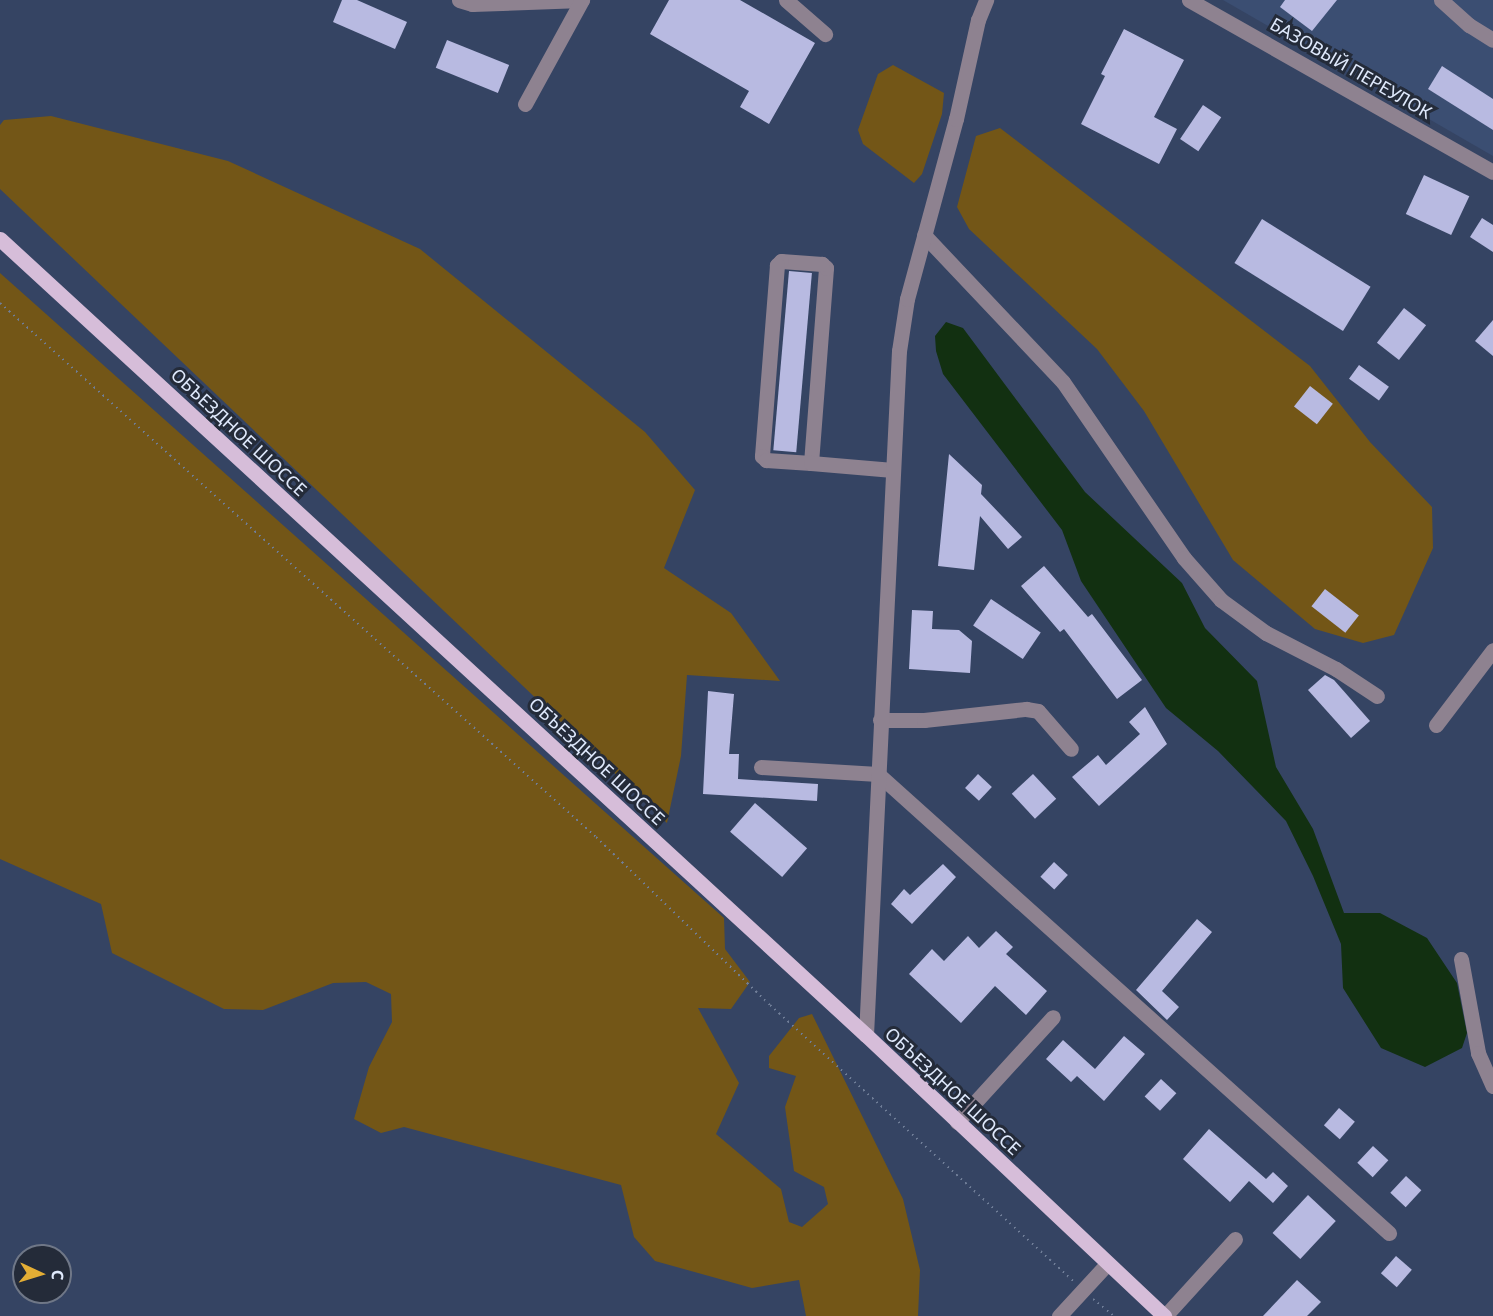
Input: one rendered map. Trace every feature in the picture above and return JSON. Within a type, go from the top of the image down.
[{"type":"main road","name":"ОБЪЕЗДНОЕ ШОССЕ","points":[[0,239],[866,1035],[1164,1316]]},
{"type":"street","points":[[459,0],[472,4],[582,0]]},
{"type":"street","points":[[525,104],[582,0]]},
{"type":"street","points":[[786,0],[825,34]]},
{"type":"street","points":[[866,1035],[899,351],[908,299],[986,0]]},
{"type":"street","name":"БАЗОВЫЙ ПЕРЕУЛОК","points":[[1189,0],[1493,172]]},
{"type":"street","points":[[1441,0],[1469,25],[1493,40]]},
{"type":"street","points":[[924,235],[1063,382],[1184,558],[1221,600],[1266,633],[1336,669],[1377,696]]},
{"type":"street","points":[[811,464],[826,268],[822,264],[781,261],[777,265],[762,456],[766,460],[811,464],[892,470]]},
{"type":"street","points":[[1436,725],[1493,650]]},
{"type":"street","points":[[880,720],[924,720],[1026,709],[1038,711],[1071,749]]},
{"type":"street","points":[[761,767],[878,774],[1389,1233]]},
{"type":"street","points":[[1461,959],[1478,1053],[1493,1086]]},
{"type":"street","points":[[957,1122],[1053,1017]]},
{"type":"street","points":[[1164,1316],[1235,1239]]},
{"type":"street","points":[[1059,1316],[1107,1264]]},
{"type":"path","points":[[0,303],[596,837],[779,1013],[1114,1316]]},
{"type":"shaded area","points":[[1223,0],[1493,0],[1493,156]]},
{"type":"shaded area","points":[[893,65],[944,93],[942,114],[922,174],[914,183],[863,144],[858,130],[878,74]]},
{"type":"shaded area","points":[[51,116],[228,161],[420,249],[645,432],[695,490],[664,568],[731,613],[780,681],[687,675],[681,756],[667,823],[0,189],[0,125],[4,120]]},
{"type":"shaded area","points":[[1000,128],[1310,366],[1370,442],[1432,507],[1433,548],[1394,635],[1363,643],[1315,629],[1233,560],[1144,411],[1097,349],[969,229],[957,207],[976,136]]},
{"type":"shaded area","points":[[0,273],[724,918],[725,949],[750,982],[731,1009],[698,1008],[739,1083],[716,1134],[781,1189],[789,1222],[802,1227],[828,1204],[824,1187],[794,1171],[785,1107],[796,1076],[769,1068],[769,1056],[799,1018],[812,1014],[903,1199],[920,1270],[918,1316],[806,1316],[799,1280],[752,1288],[655,1261],[634,1237],[621,1185],[404,1127],[381,1133],[354,1119],[369,1067],[392,1022],[391,994],[366,982],[333,983],[263,1010],[224,1009],[112,953],[101,904],[0,859]]},
{"type":"shaded area","points":[[946,322],[963,328],[1085,492],[1182,583],[1205,628],[1257,681],[1276,767],[1313,829],[1344,913],[1380,913],[1427,938],[1457,983],[1467,1033],[1462,1048],[1425,1067],[1381,1048],[1343,988],[1341,944],[1313,876],[1286,821],[1218,751],[1166,708],[1081,581],[1062,530],[943,374],[936,351],[935,336]]},
{"type":"building","points":[[342,0],[357,0],[407,22],[395,49],[333,22]]},
{"type":"building","points":[[669,0],[740,0],[815,43],[769,124],[740,107],[749,91],[650,34]]},
{"type":"building","points":[[1285,0],[1337,0],[1312,31],[1280,7]]},
{"type":"building","points":[[1124,29],[1184,60],[1154,117],[1177,129],[1159,164],[1081,124],[1105,76],[1101,74]]},
{"type":"building","points":[[447,40],[509,65],[498,93],[436,68]]},
{"type":"building","points":[[1442,66],[1493,99],[1493,130],[1428,89]]},
{"type":"building","points":[[1203,105],[1221,117],[1198,151],[1180,139]]},
{"type":"building","points":[[1424,175],[1469,196],[1451,235],[1406,214]]},
{"type":"building","points":[[1482,218],[1493,225],[1493,252],[1470,237]]},
{"type":"building","points":[[1262,219],[1371,287],[1343,331],[1234,263]]},
{"type":"building","points":[[789,271],[812,273],[796,452],[773,450]]},
{"type":"building","points":[[1404,308],[1426,325],[1399,360],[1377,343]]},
{"type":"building","points":[[1493,320],[1493,356],[1475,341]]},
{"type":"building","points":[[1359,365],[1389,387],[1379,401],[1349,379]]},
{"type":"building","points":[[1310,386],[1333,404],[1317,424],[1294,406]]},
{"type":"building","points":[[949,454],[982,485],[981,494],[1022,537],[1008,549],[980,516],[974,570],[938,566]]},
{"type":"building","points":[[1044,566],[1088,617],[1092,614],[1142,680],[1117,699],[1064,629],[1060,632],[1021,586]]},
{"type":"building","points":[[1325,589],[1359,615],[1345,633],[1311,606]]},
{"type":"building","points":[[991,599],[1041,633],[1023,659],[973,626]]},
{"type":"building","points":[[912,610],[933,611],[932,629],[959,630],[972,641],[970,673],[909,669]]},
{"type":"building","points":[[1325,675],[1334,680],[1370,721],[1351,738],[1308,690]]},
{"type":"building","points":[[708,691],[734,694],[729,754],[739,754],[738,779],[818,784],[817,801],[703,794]]},
{"type":"building","points":[[1145,707],[1167,744],[1099,806],[1072,777],[1098,755],[1106,765],[1140,734],[1129,722]]},
{"type":"building","points":[[978,774],[992,787],[979,801],[965,788]]},
{"type":"building","points":[[1033,774],[1056,799],[1035,819],[1012,794]]},
{"type":"building","points":[[755,803],[807,848],[782,877],[730,832]]},
{"type":"building","points":[[1054,862],[1068,875],[1054,890],[1040,877]]},
{"type":"building","points":[[943,864],[956,877],[912,924],[891,904],[904,889],[910,895]]},
{"type":"building","points":[[1197,919],[1212,932],[1162,991],[1179,1007],[1167,1020],[1136,990]]},
{"type":"building","points":[[996,931],[1013,947],[1006,954],[1047,991],[1026,1015],[995,986],[961,1023],[909,974],[932,949],[944,961],[968,936],[979,948]]},
{"type":"building","points":[[1124,1036],[1145,1054],[1104,1101],[1077,1076],[1071,1082],[1046,1059],[1063,1040],[1095,1069]]},
{"type":"building","points":[[1161,1079],[1176,1093],[1160,1111],[1145,1097]]},
{"type":"building","points":[[1339,1108],[1355,1122],[1340,1139],[1324,1125]]},
{"type":"building","points":[[1209,1129],[1266,1179],[1273,1172],[1288,1186],[1273,1203],[1249,1181],[1230,1202],[1183,1159]]},
{"type":"building","points":[[1373,1146],[1388,1160],[1373,1177],[1357,1163]]},
{"type":"building","points":[[1406,1176],[1421,1190],[1406,1207],[1390,1193]]},
{"type":"building","points":[[1308,1195],[1336,1221],[1300,1259],[1273,1233]]},
{"type":"building","points":[[1396,1256],[1412,1270],[1397,1287],[1381,1273]]},
{"type":"building","points":[[1297,1280],[1321,1302],[1307,1316],[1263,1316]]}]
